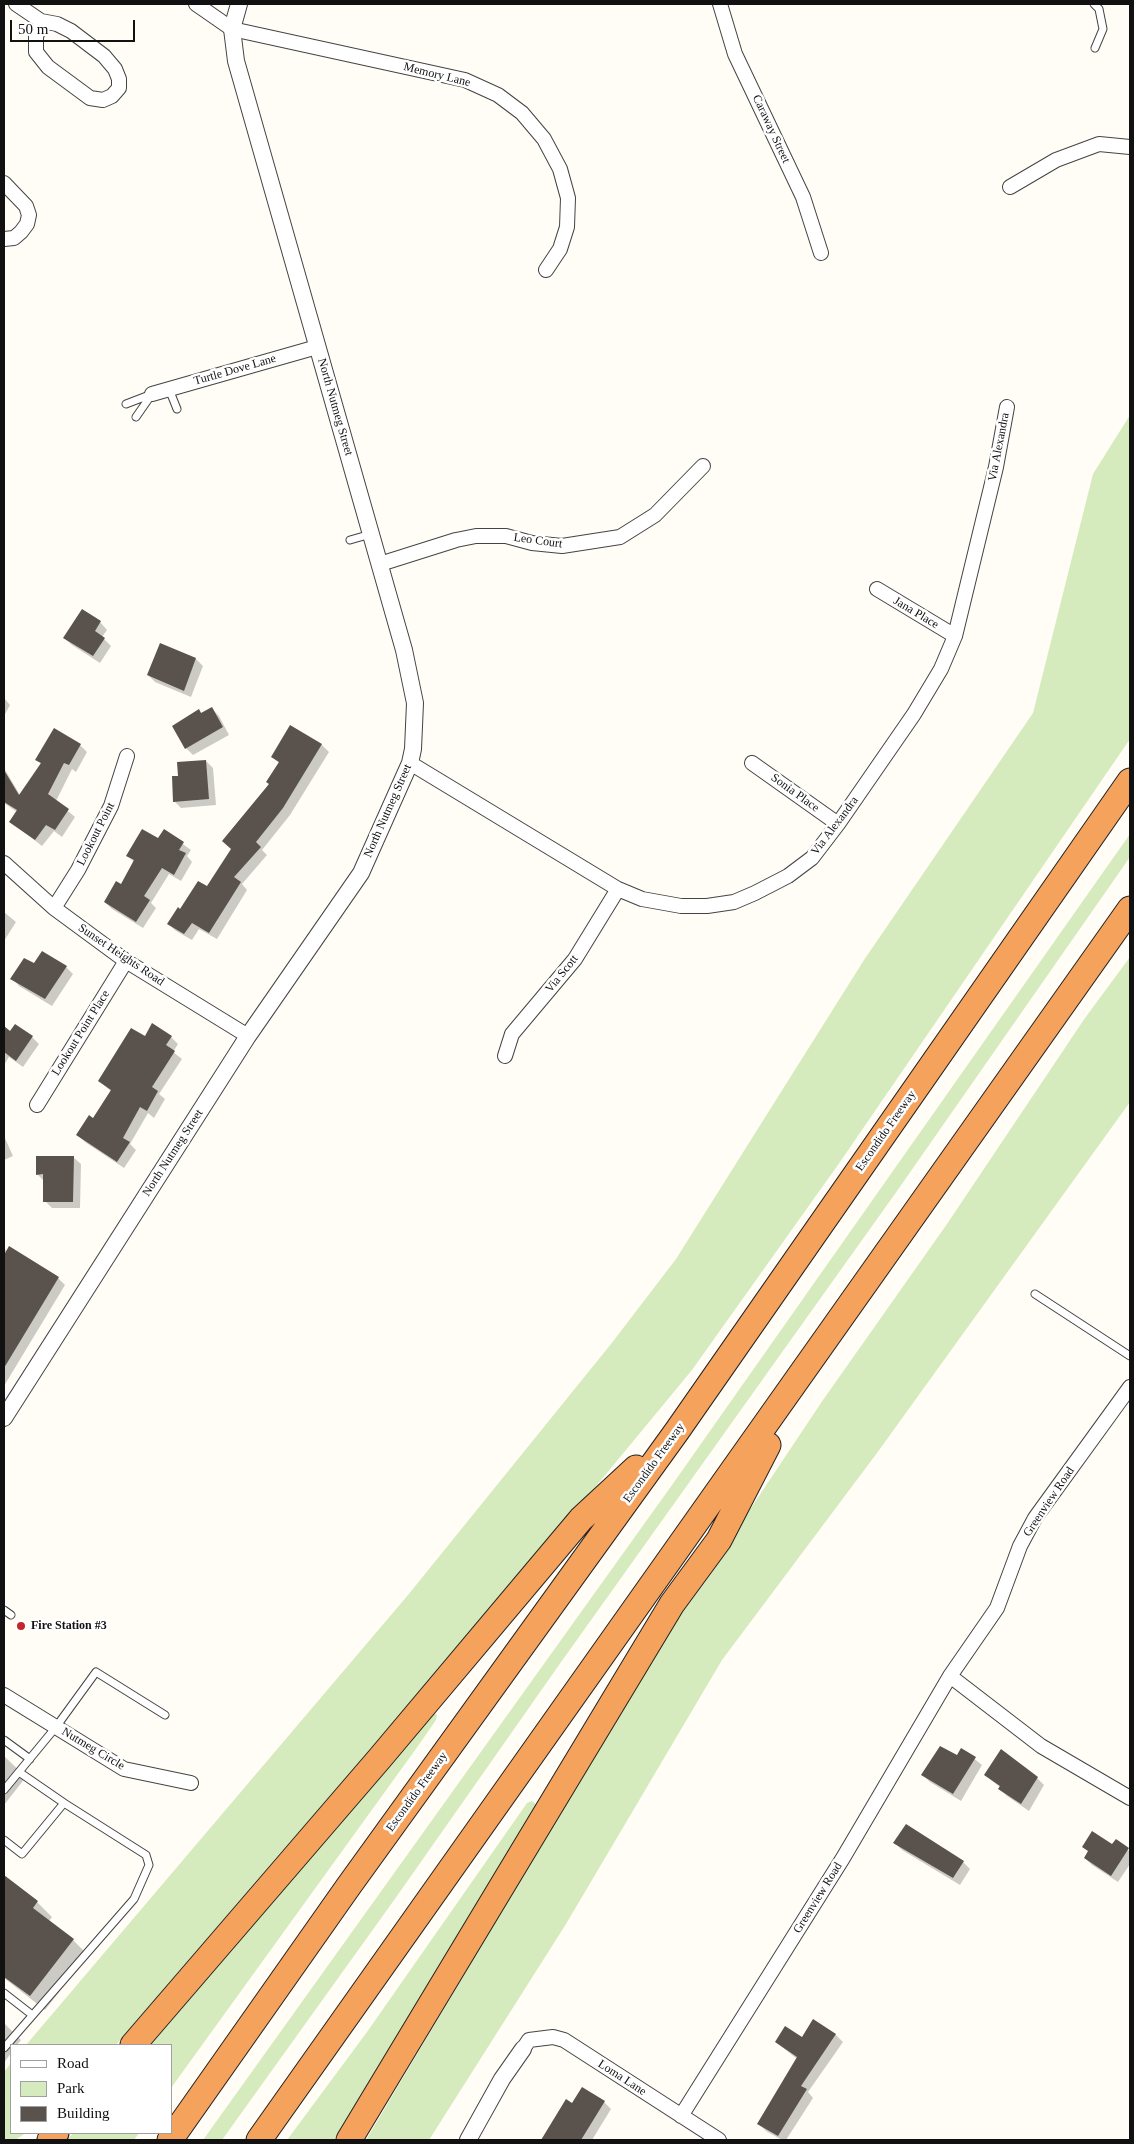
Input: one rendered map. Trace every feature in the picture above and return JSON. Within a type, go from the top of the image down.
[{"type":"highway","name":"Escondido Freeway","points":[[170,2140],[360,1871],[677,1431],[1130,781]]},
{"type":"highway","points":[[259,2140],[1130,909]]},
{"type":"highway","points":[[349,2140],[672,1604],[719,1540],[807,1366]]},
{"type":"highway","points":[[134,2044],[380,1758],[581,1519],[677,1431]]},
{"type":"street","points":[[16,4],[41,21],[57,24],[71,31],[104,56],[115,69],[119,79],[119,88],[112,96],[103,100],[90,98],[48,67],[36,52],[36,37],[41,21]]},
{"type":"street","points":[[196,4],[232,29]]},
{"type":"street","name":"North Nutmeg Street","points":[[4,1418],[248,1036],[361,873],[410,763],[413,749],[415,703],[404,673],[380,564],[236,61],[232,29],[239,4]]},
{"type":"street","name":"Caraway Street","points":[[720,4],[735,54],[803,197],[821,253]]},
{"type":"street","name":"Memory Lane","points":[[232,29],[465,80],[498,95],[522,114],[544,139],[560,169],[568,198],[567,228],[560,249],[546,270]]},
{"type":"street","points":[[1010,188],[1056,160],[1099,144],[1130,147]]},
{"type":"street","points":[[4,183],[26,206],[29,215],[27,224],[21,232],[14,238],[4,239]]},
{"type":"street","name":"Turtle Dove Lane","points":[[152,394],[317,347]]},
{"type":"street","name":"Via Alexandra","points":[[410,763],[618,889],[642,899],[681,906],[707,906],[734,902],[755,894],[788,876],[812,858],[838,824],[914,714],[941,669],[956,636],[996,467],[1007,407]]},
{"type":"street","name":"Leo Court","points":[[380,564],[456,540],[476,536],[506,536],[562,546],[620,537],[655,515],[703,466]]},
{"type":"street","name":"Jana Place","points":[[877,589],[956,636]]},
{"type":"street","name":"Lookout Point","points":[[54,908],[78,870],[111,806],[128,756]]},
{"type":"street","name":"Sonia Place","points":[[752,762],[838,824]]},
{"type":"street","name":"Sunset Heights Road","points":[[4,863],[54,908],[126,961],[248,1036]]},
{"type":"street","name":"Via Scott","points":[[505,1056],[512,1034],[575,959],[618,889]]},
{"type":"street","name":"Lookout Point Place","points":[[37,1105],[126,961]]},
{"type":"street","name":"Greenview Road","points":[[682,2116],[843,1858],[950,1676],[997,1608],[1020,1546],[1035,1518],[1130,1387]]},
{"type":"street","points":[[950,1676],[1041,1746],[1130,1798]]},
{"type":"street","name":"Nutmeg Circle","points":[[4,1695],[124,1769],[191,1783]]},
{"type":"street","name":"Loma Lane","points":[[524,2049],[529,2040],[553,2036],[564,2040],[719,2140]]},
{"type":"street","points":[[468,2140],[502,2079],[524,2049]]},
{"type":"lane","points":[[1094,4],[1099,9],[1102,29],[1095,48]]},
{"type":"lane","points":[[169,389],[177,409]]},
{"type":"lane","points":[[126,404],[152,394]]},
{"type":"lane","points":[[136,417],[152,394]]},
{"type":"lane","points":[[350,540],[372,534]]},
{"type":"lane","points":[[1034,1294],[1130,1356]]},
{"type":"lane","points":[[4,1610],[11,1615]]},
{"type":"lane","points":[[4,1790],[56,1727],[96,1672],[165,1716]]},
{"type":"lane","points":[[4,1740],[30,1758]]},
{"type":"lane","points":[[4,2048],[31,2014],[134,1898],[149,1865],[146,1855],[19,1772]]},
{"type":"lane","points":[[4,1840],[22,1854],[64,1803]]},
{"type":"lane","points":[[4,1993],[31,2014]]},
{"type":"green space","points":[[1130,415],[1130,739],[840,1162],[692,1370],[483,1623],[282,1851],[117,2044],[27,2044],[408,1595],[611,1344],[676,1259],[864,960],[1033,713],[1093,474]]},
{"type":"green space","points":[[1130,834],[1130,857],[897,1191],[397,1896],[222,2140],[203,2140],[672,1485]]},
{"type":"green space","points":[[1130,957],[1130,1102],[877,1453],[722,1660],[566,1924],[429,2140],[366,2140],[687,1604],[823,1400],[947,1224],[1085,1018]]},
{"type":"green space","points":[[433,1712],[437,1715],[436,1720],[418,1746],[172,2087],[172,2044],[148,2044]]},
{"type":"green space","points":[[532,1801],[538,1806],[338,2140],[287,2140],[367,2032],[527,1803]]},
{"type":"green space","points":[[10,2064],[10,2134],[24,2134],[15,2140],[4,2140],[4,2072]]},
{"type":"green space","points":[[72,2134],[138,2134],[134,2140],[67,2140]]},
{"type":"building","points":[[82,609],[101,621],[95,631],[105,638],[93,656],[63,638]]},
{"type":"building","points":[[160,643],[196,658],[184,691],[147,675]]},
{"type":"building","points":[[212,707],[223,727],[185,749],[172,726],[199,709],[201,713]]},
{"type":"building","points":[[290,725],[322,744],[283,808],[256,842],[261,847],[234,877],[241,882],[209,933],[192,923],[184,934],[167,924],[178,907],[180,909],[198,881],[207,886],[231,849],[222,841],[269,784],[266,782],[279,762],[271,757]]},
{"type":"building","points":[[54,728],[81,744],[69,765],[64,763],[48,794],[69,809],[55,830],[46,825],[35,840],[9,822],[17,810],[4,802],[4,770],[19,795],[41,763],[35,760]]},
{"type":"building","points":[[206,760],[209,799],[173,802],[172,776],[178,776],[177,762]]},
{"type":"building","points":[[142,829],[158,838],[164,829],[184,842],[179,850],[186,853],[174,875],[162,868],[144,896],[150,900],[136,922],[104,902],[116,881],[121,884],[134,860],[126,856]]},
{"type":"building","points":[[42,951],[67,966],[45,999],[10,979],[24,958],[34,963]]},
{"type":"building","points":[[152,1023],[172,1036],[166,1045],[175,1051],[152,1087],[158,1091],[147,1111],[140,1107],[123,1138],[130,1142],[117,1162],[76,1135],[89,1115],[93,1118],[111,1090],[98,1081],[131,1028],[145,1036]]},
{"type":"building","points":[[15,1024],[33,1036],[16,1061],[4,1052],[4,1026],[10,1031]]},
{"type":"building","points":[[36,1156],[74,1156],[73,1202],[43,1202],[43,1174],[36,1175]]},
{"type":"building","points":[[9,1246],[59,1277],[4,1368],[4,1255]]},
{"type":"building","points":[[940,1746],[957,1755],[961,1748],[976,1757],[953,1794],[921,1775]]},
{"type":"building","points":[[1001,1749],[1038,1777],[1021,1804],[998,1789],[1000,1786],[984,1775]]},
{"type":"building","points":[[906,1824],[964,1861],[953,1878],[893,1843]]},
{"type":"building","points":[[1092,1831],[1112,1844],[1116,1839],[1129,1848],[1111,1876],[1084,1858],[1088,1851],[1082,1847]]},
{"type":"building","points":[[4,1875],[38,1901],[33,1908],[74,1939],[30,1996],[4,1977]]},
{"type":"building","points":[[813,2019],[836,2034],[801,2086],[807,2089],[778,2136],[757,2124],[797,2057],[775,2042],[785,2026],[802,2037]]},
{"type":"building","points":[[582,2087],[605,2101],[581,2140],[541,2140],[566,2099],[572,2103]]},
{"type":"place","name":"Fire Station #3","points":[[21,1626]]}]
